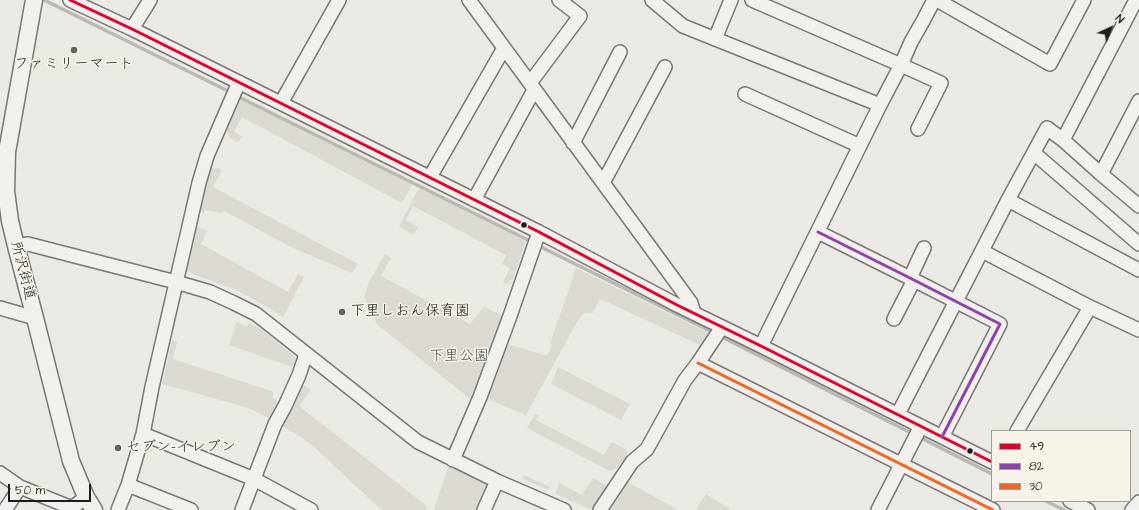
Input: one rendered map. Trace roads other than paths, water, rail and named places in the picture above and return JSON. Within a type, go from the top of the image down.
[{"type":"main road","name":"所沢街道","points":[[34,0],[3,152],[6,190],[10,221],[71,461],[90,504]]},
{"type":"street","points":[[70,0],[132,29],[430,177],[474,200],[536,239],[694,313],[719,331],[761,346],[898,414],[918,432],[942,437],[991,462]]},
{"type":"street","points":[[132,29],[150,0]]},
{"type":"street","points":[[281,103],[339,0]]},
{"type":"street","points":[[469,0],[686,296],[691,303],[694,313]]},
{"type":"street","points":[[478,13],[482,0]]},
{"type":"street","points":[[474,200],[532,86],[580,16],[559,0]]},
{"type":"street","points":[[652,0],[683,26],[880,105]]},
{"type":"street","points":[[715,39],[731,0]]},
{"type":"street","points":[[752,0],[941,83],[918,129]]},
{"type":"street","points":[[761,346],[901,65],[911,42],[936,0],[1050,64],[1084,0]]},
{"type":"street","points":[[1063,140],[1136,0]]},
{"type":"street","points":[[430,177],[504,48]]},
{"type":"street","points":[[573,143],[620,52]]},
{"type":"street","points":[[603,183],[665,67]]},
{"type":"street","points":[[118,510],[128,484],[143,434],[152,386],[193,208],[207,156],[239,82]]},
{"type":"street","points":[[745,94],[860,146]]},
{"type":"street","points":[[1101,174],[1139,101]]},
{"type":"street","points":[[898,414],[1008,200],[1047,128],[1139,206]]},
{"type":"street","points":[[1034,153],[1139,244]]},
{"type":"street","points":[[1008,200],[1139,270]]},
{"type":"street","points":[[818,232],[1000,324],[942,437]]},
{"type":"street","points":[[453,460],[480,397],[510,316],[536,239]]},
{"type":"street","points":[[16,246],[28,244],[176,282],[210,292],[234,303],[256,314],[418,442],[497,481],[564,510]]},
{"type":"street","points":[[894,319],[924,248]]},
{"type":"street","points":[[982,251],[1090,307],[1139,330]]},
{"type":"street","points":[[1018,430],[1090,307]]},
{"type":"street","points":[[0,308],[35,318]]},
{"type":"street","points":[[600,510],[632,462],[647,448],[685,380],[719,331]]},
{"type":"street","points":[[242,510],[274,424],[285,406],[299,375],[306,354]]},
{"type":"street","points":[[698,363],[993,510]]},
{"type":"street","points":[[878,510],[918,432]]},
{"type":"street","points":[[143,434],[254,479],[311,510]]},
{"type":"street","points":[[0,473],[20,487],[72,508],[90,504]]},
{"type":"street","points":[[484,510],[497,481]]},
{"type":"street","points":[[128,484],[191,510]]},
{"type":"street","points":[[4,510],[20,487]]},
{"type":"street","points":[[1072,502],[1088,510]]},
{"type":"street","points":[[1132,510],[1139,502]]},
{"type":"waterway","points":[[44,0],[226,90]]},
{"type":"waterway","points":[[237,96],[532,242]]},
{"type":"waterway","points":[[537,245],[714,333]]},
{"type":"waterway","points":[[720,336],[991,473]]},
{"type":"waterway","points":[[1048,502],[1064,510]]},
{"type":"place","name":"ファミリーマート","points":[[74,50]]},
{"type":"place","name":"下里しおん保育園","points":[[342,312]]},
{"type":"place","name":"セブン-イレブン","points":[[118,448]]},
{"type":"park label","name":"下里公園","points":[[459,357]]}]
